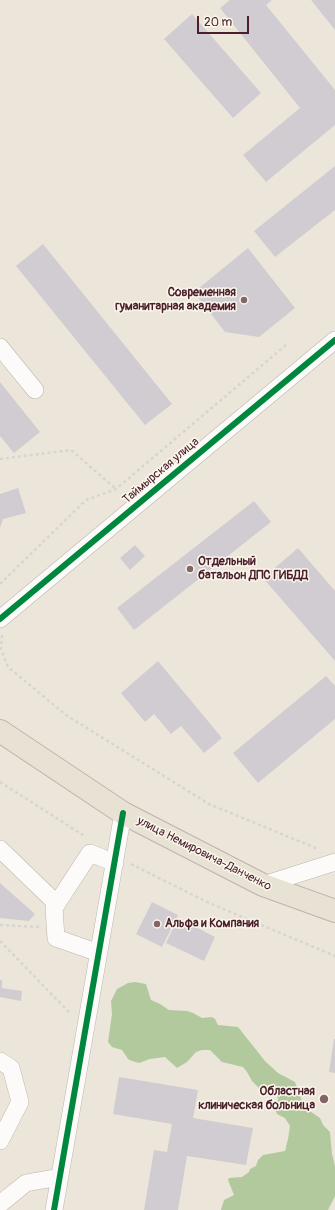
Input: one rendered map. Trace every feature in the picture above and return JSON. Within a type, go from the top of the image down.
[{"type":"main road","name":"улица Немировича-Данченко","points":[[0,731],[123,813],[263,885],[335,911]]},
{"type":"street","name":"Таймырская улица","points":[[3,624],[335,340]]},
{"type":"street","points":[[0,347],[35,390]]},
{"type":"street","points":[[54,1210],[123,813]]},
{"type":"street","points":[[0,849],[56,904]]},
{"type":"street","points":[[99,953],[56,938],[54,908],[90,853],[115,860]]},
{"type":"street","points":[[263,885],[335,862]]},
{"type":"street","points":[[0,1061],[10,1068],[20,1102],[0,1141]]},
{"type":"street","points":[[0,1204],[26,1183],[60,1177]]},
{"type":"path","points":[[0,584],[86,500],[116,490],[286,345]]},
{"type":"path","points":[[0,459],[71,450],[116,490]]},
{"type":"path","points":[[3,624],[1,649],[8,668],[66,715],[209,804],[321,851]]},
{"type":"path","points":[[0,782],[90,840]]},
{"type":"path","points":[[115,860],[207,902],[335,956]]},
{"type":"path","points":[[0,925],[55,927]]},
{"type":"path","points":[[0,941],[86,1029]]},
{"type":"green space","points":[[135,982],[146,984],[151,1000],[169,1010],[187,1011],[202,1018],[212,1017],[218,1025],[238,1027],[265,1061],[278,1073],[295,1082],[304,1107],[320,1118],[323,1125],[330,1132],[332,1154],[335,1166],[335,1196],[328,1210],[221,1210],[224,1200],[234,1195],[228,1180],[229,1178],[242,1177],[249,1172],[250,1169],[256,1166],[258,1160],[263,1155],[285,1151],[290,1126],[285,1118],[277,1114],[278,1098],[275,1092],[259,1088],[252,1081],[243,1067],[222,1062],[210,1050],[196,1052],[187,1062],[177,1068],[165,1057],[150,1059],[139,1063],[132,1061],[128,1059],[122,1050],[112,1047],[108,1042],[112,1014],[111,1001],[117,989],[128,983]]},
{"type":"building","points":[[230,0],[272,0],[266,5],[335,90],[335,125],[266,182],[243,155],[300,108],[220,8]]},
{"type":"building","points":[[311,0],[335,0],[335,30]]},
{"type":"building","points":[[192,14],[261,93],[233,118],[164,39]]},
{"type":"building","points":[[335,166],[335,210],[275,257],[254,231]]},
{"type":"building","points":[[43,244],[172,404],[145,425],[16,266]]},
{"type":"building","name":"Современная гуманитарная академия","points":[[248,248],[295,308],[259,337],[225,332],[194,292]]},
{"type":"building","points":[[0,382],[40,432],[14,453],[0,436]]},
{"type":"building","points":[[18,488],[26,513],[3,519],[0,528],[0,494]]},
{"type":"building","name":"Отдельный батальон ДПС ГИБДД","points":[[254,501],[271,522],[134,630],[117,608]]},
{"type":"building","points":[[135,545],[145,556],[130,570],[120,558]]},
{"type":"building","points":[[298,548],[335,591],[335,661],[263,578]]},
{"type":"building","points":[[158,661],[222,738],[204,753],[181,726],[171,734],[154,714],[145,722],[121,693]]},
{"type":"building","points":[[326,676],[335,686],[335,719],[258,783],[233,753]]},
{"type":"building","points":[[0,883],[35,914],[29,921],[0,918]]},
{"type":"building","name":"Альфа и Компания","points":[[152,902],[178,915],[162,947],[136,934]]},
{"type":"building","points":[[178,918],[215,937],[204,961],[166,943]]},
{"type":"building","points":[[0,980],[2,980],[2,988],[22,991],[21,1001],[0,997]]},
{"type":"building","points":[[335,1039],[335,1073],[329,1072]]},
{"type":"building","points":[[119,1077],[198,1090],[193,1118],[253,1128],[246,1165],[187,1156],[178,1210],[144,1210],[154,1150],[167,1152],[172,1124],[113,1114]]},
{"type":"cycle path","points":[[0,619],[335,340]]},
{"type":"cycle path","points":[[54,1210],[123,813]]},
{"type":"place","name":"Современная гуманитарная академия","points":[[244,300]]},
{"type":"place","name":"Отдельный батальон ДПС ГИБДД","points":[[190,569]]},
{"type":"place","name":"Альфа и Компания","points":[[157,924]]},
{"type":"place","name":"Областная клиническая больница","points":[[324,1099]]}]
